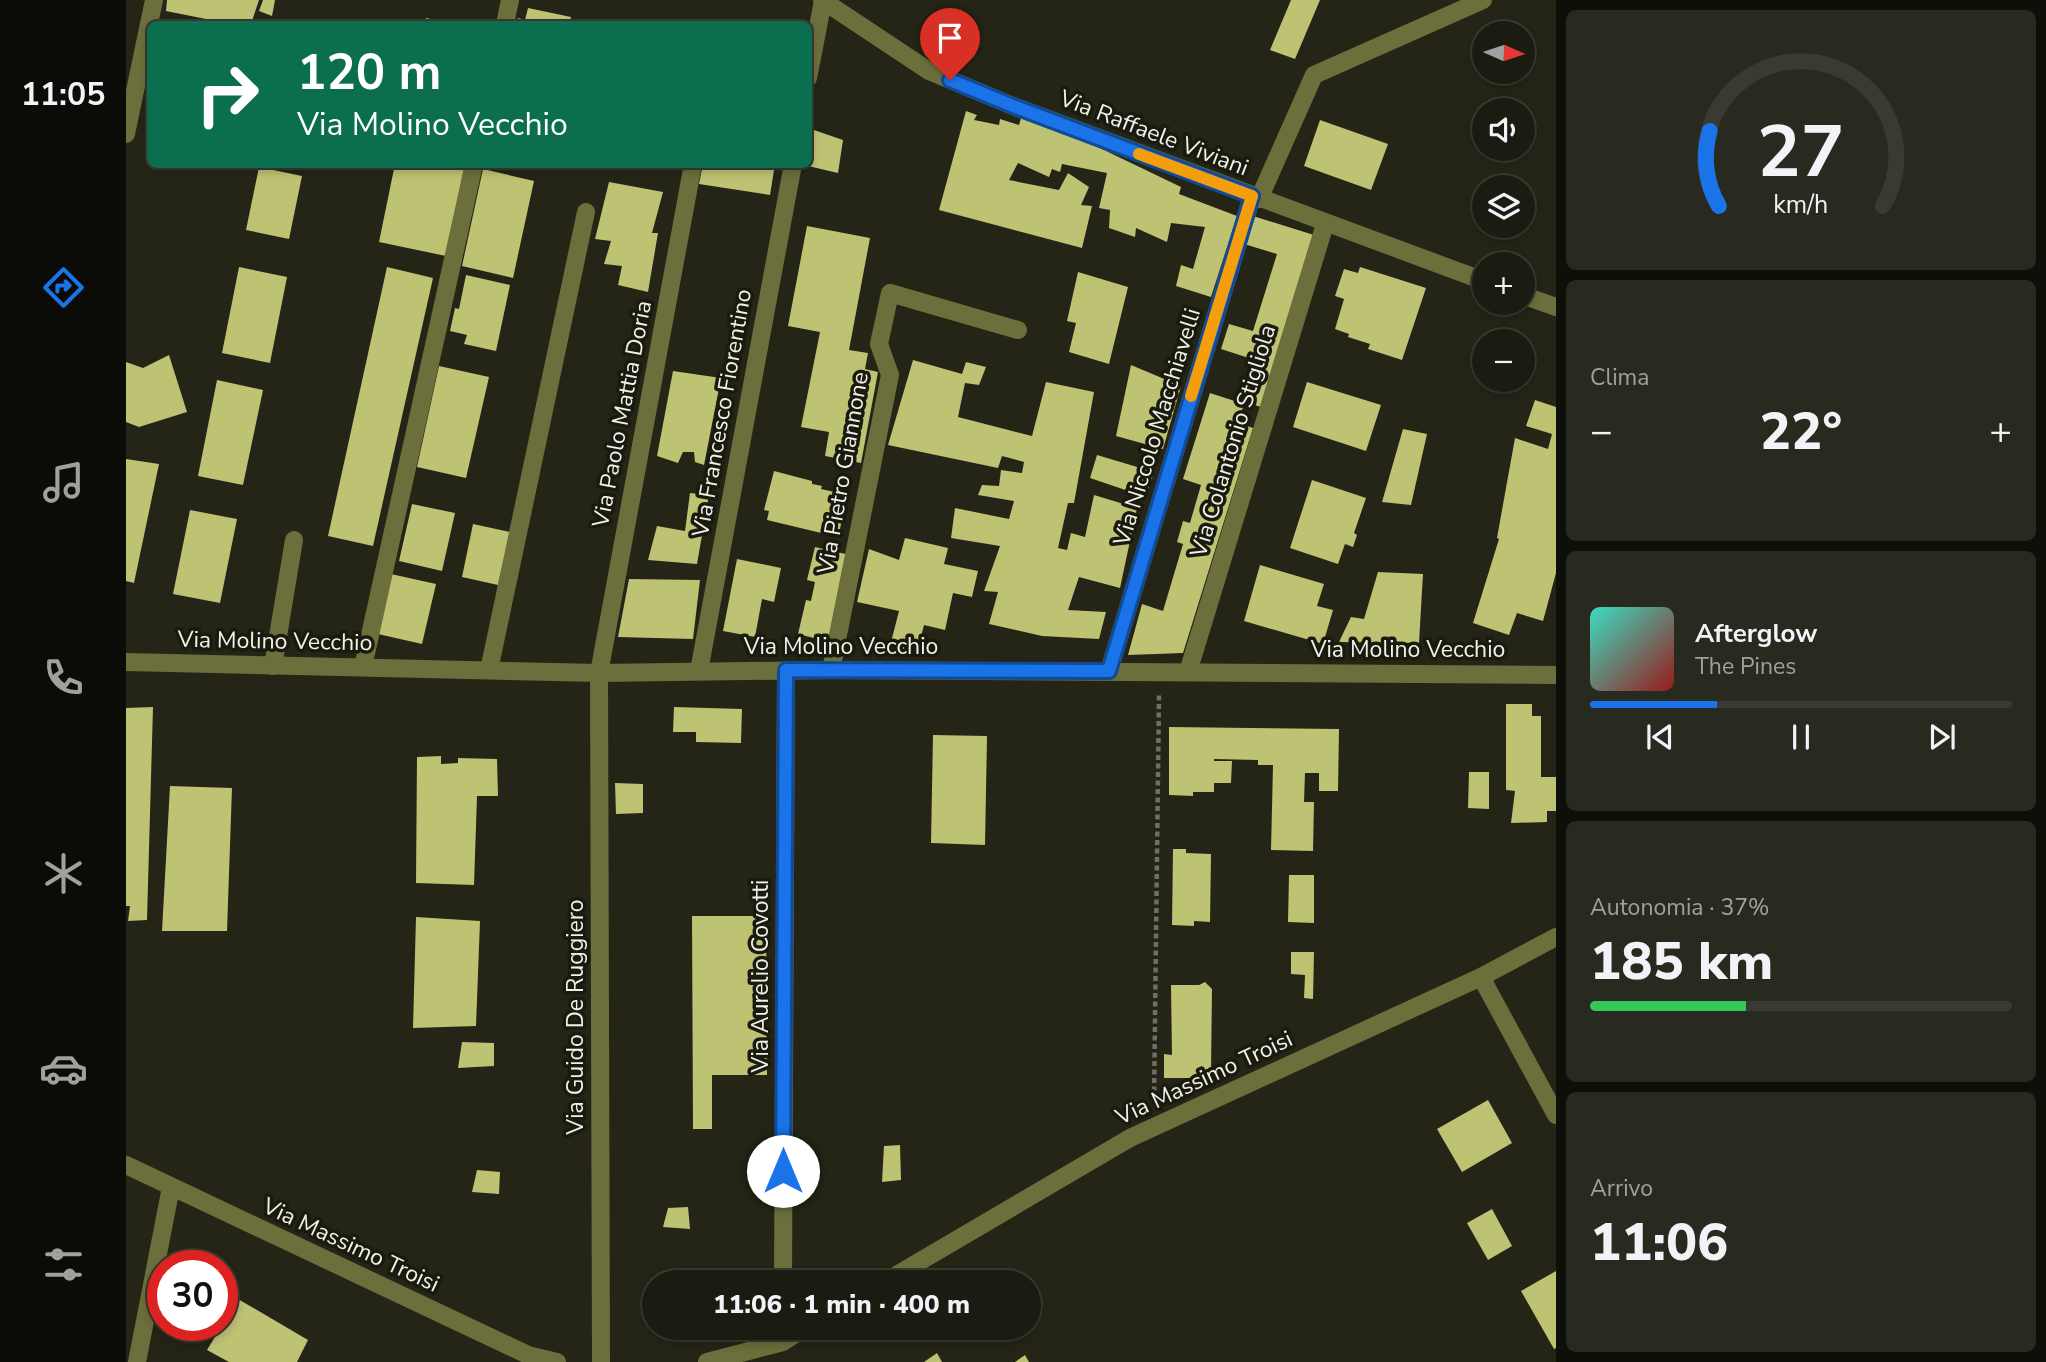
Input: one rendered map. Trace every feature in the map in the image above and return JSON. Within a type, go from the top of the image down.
[{"type":"street","points":[[150,21],[154,0]]},
{"type":"street","points":[[506,21],[510,0]]},
{"type":"street","points":[[812,56],[822,0]]},
{"type":"street","name":"Via Raffaele Viviani","points":[[822,0],[929,71],[1013,106],[1255,198],[1472,277]]},
{"type":"street","name":"Via Niccolo Macchiavelli","points":[[1109,671],[1255,198],[1314,75],[1483,0]]},
{"type":"street","points":[[126,134],[147,34]]},
{"type":"street","points":[[363,667],[473,168]]},
{"type":"street","name":"Via Paolo Mattia Doria","points":[[599,673],[692,168]]},
{"type":"street","name":"Via Francesco Fiorentino","points":[[699,671],[792,168]]},
{"type":"street","points":[[489,670],[586,212]]},
{"type":"street","name":"Via Colantonio Stigliola","points":[[1188,672],[1325,224]]},
{"type":"street","name":"Via Pietro Giannone","points":[[831,670],[890,375],[879,344],[890,293],[1018,330]]},
{"type":"street","points":[[1535,300],[1556,307]]},
{"type":"street","points":[[273,666],[294,540]]},
{"type":"street","name":"Via Molino Vecchio","points":[[126,662],[599,673],[831,670],[1556,675]]},
{"type":"street","name":"Via Aurelio Covotti","points":[[783,1270],[786,670]]},
{"type":"street","name":"Via Guido De Ruggiero","points":[[599,673],[601,1362]]},
{"type":"street","name":"Via Massimo Troisi","points":[[905,1270],[1130,1138],[1481,977],[1556,937]]},
{"type":"street","points":[[1481,977],[1556,1115]]},
{"type":"street","name":"Via Massimo Troisi","points":[[126,1166],[528,1355],[557,1362]]},
{"type":"street","points":[[137,1362],[134,1336],[172,1187]]},
{"type":"street","points":[[707,1362],[769,1340]]},
{"type":"path","points":[[1154,1101],[1159,672]]},
{"type":"building","points":[[167,0],[259,0],[252,21],[216,21],[166,11]]},
{"type":"building","points":[[263,0],[275,0],[272,16],[259,11]]},
{"type":"building","points":[[1291,0],[1320,0],[1295,59],[1270,50]]},
{"type":"building","points":[[528,8],[571,17],[570,21],[517,21],[518,18],[525,20]]},
{"type":"building","points":[[966,111],[977,115],[974,120],[999,125],[1000,119],[1019,125],[1023,111],[1181,187],[1179,194],[1237,216],[1211,297],[1176,286],[1181,265],[1193,269],[1205,227],[1171,223],[1167,242],[1136,228],[1135,237],[1109,228],[1110,210],[1099,208],[1107,173],[1062,164],[1060,172],[1052,169],[1049,177],[1018,163],[1009,180],[1059,190],[1068,173],[1089,187],[1081,205],[1092,206],[1082,248],[939,210]]},
{"type":"building","points":[[1320,120],[1388,144],[1371,190],[1304,166]]},
{"type":"building","points":[[812,129],[843,140],[838,173],[812,167]]},
{"type":"building","points":[[259,168],[302,176],[289,239],[246,230]]},
{"type":"building","points":[[394,168],[464,168],[446,256],[379,242]]},
{"type":"building","points":[[702,168],[774,168],[770,195],[699,184]]},
{"type":"building","points":[[483,169],[534,181],[513,278],[462,266]]},
{"type":"building","points":[[609,182],[663,192],[652,233],[658,233],[648,292],[618,285],[622,266],[604,264],[611,241],[595,239]]},
{"type":"building","points":[[1253,216],[1314,235],[1261,407],[1239,400],[1252,359],[1221,349],[1229,324],[1253,331],[1277,254],[1244,244]]},
{"type":"building","points":[[807,226],[870,238],[849,350],[868,353],[865,369],[878,372],[861,463],[825,456],[829,432],[801,427],[820,332],[788,326]]},
{"type":"building","points":[[239,267],[287,277],[270,363],[222,353]]},
{"type":"building","points":[[387,267],[433,278],[373,546],[328,536]]},
{"type":"building","points":[[1360,267],[1426,288],[1402,360],[1368,349],[1370,344],[1348,337],[1349,334],[1335,329],[1344,299],[1335,296],[1344,269],[1358,273]]},
{"type":"building","points":[[1078,272],[1128,287],[1109,364],[1069,352],[1076,323],[1067,321]]},
{"type":"building","points":[[466,275],[510,285],[496,351],[464,344],[467,335],[450,331],[455,308],[459,309]]},
{"type":"building","points":[[169,355],[187,412],[139,427],[126,422],[126,362],[143,368]]},
{"type":"building","points":[[913,360],[962,374],[966,362],[986,367],[979,385],[965,383],[958,417],[1032,436],[1046,382],[1094,392],[1074,503],[1068,503],[1058,548],[1067,550],[1071,533],[1085,537],[1094,495],[1137,508],[1120,588],[1079,577],[1068,610],[1106,612],[1099,639],[1042,636],[989,624],[998,592],[984,591],[1000,546],[951,538],[955,508],[1009,519],[1014,501],[978,495],[982,485],[999,486],[1001,470],[1022,473],[1024,462],[1002,456],[998,468],[888,445]]},
{"type":"building","points":[[1131,365],[1181,386],[1163,449],[1116,436]]},
{"type":"building","points":[[439,366],[489,377],[466,478],[417,467]]},
{"type":"building","points":[[673,371],[721,378],[704,465],[695,462],[694,452],[683,452],[678,463],[657,456]]},
{"type":"building","points":[[217,380],[263,390],[243,485],[198,476]]},
{"type":"building","points":[[1307,382],[1381,405],[1366,451],[1293,427]]},
{"type":"building","points":[[1210,393],[1244,404],[1238,423],[1253,428],[1183,653],[1128,655],[1142,604],[1163,611],[1183,544],[1177,542],[1183,521],[1190,523],[1201,485],[1183,479]]},
{"type":"building","points":[[1535,400],[1556,407],[1556,573],[1543,621],[1517,613],[1509,635],[1473,623],[1499,539],[1497,538],[1515,438],[1548,449],[1552,434],[1526,426]]},
{"type":"building","points":[[1403,429],[1427,434],[1411,505],[1382,502]]},
{"type":"building","points":[[1097,455],[1154,472],[1146,497],[1090,478]]},
{"type":"building","points":[[126,459],[159,464],[134,583],[126,581]]},
{"type":"building","points":[[774,471],[812,481],[812,484],[822,486],[821,489],[848,495],[838,537],[767,520],[769,511],[764,510]]},
{"type":"building","points":[[1312,480],[1366,498],[1354,533],[1357,535],[1353,547],[1345,544],[1338,564],[1290,548]]},
{"type":"building","points":[[690,493],[709,495],[697,564],[648,560],[657,526],[685,531]]},
{"type":"building","points":[[412,504],[455,513],[442,571],[399,561]]},
{"type":"building","points":[[190,510],[237,519],[220,603],[173,594]]},
{"type":"building","points":[[473,524],[510,532],[498,585],[462,577]]},
{"type":"building","points":[[905,538],[948,548],[944,564],[978,571],[972,597],[953,593],[945,630],[924,625],[917,652],[890,646],[899,611],[857,602],[869,549],[899,560]]},
{"type":"building","points":[[815,547],[850,555],[830,642],[798,634],[806,600],[811,601],[815,582],[807,580]]},
{"type":"building","points":[[737,559],[781,568],[774,602],[762,599],[755,637],[723,631]]},
{"type":"building","points":[[1260,565],[1324,584],[1317,606],[1333,610],[1323,644],[1244,621]]},
{"type":"building","points":[[1378,572],[1423,574],[1419,643],[1339,642],[1351,617],[1364,619]]},
{"type":"building","points":[[391,574],[436,584],[422,644],[378,634]]},
{"type":"building","points":[[629,579],[700,580],[693,639],[618,637]]},
{"type":"building","points":[[1506,704],[1532,704],[1532,716],[1541,716],[1541,777],[1556,777],[1556,811],[1547,811],[1547,822],[1511,823],[1515,791],[1506,790]]},
{"type":"building","points":[[153,707],[147,920],[128,921],[130,906],[126,906],[126,708]]},
{"type":"building","points":[[674,707],[742,709],[741,743],[696,742],[696,732],[673,732]]},
{"type":"building","points":[[1169,727],[1339,729],[1338,791],[1319,791],[1319,773],[1305,773],[1304,802],[1314,802],[1313,851],[1271,850],[1273,765],[1258,765],[1258,760],[1214,759],[1232,761],[1231,783],[1214,783],[1214,792],[1193,792],[1193,796],[1169,795]]},
{"type":"building","points":[[933,735],[987,736],[985,845],[931,843]]},
{"type":"building","points":[[441,756],[441,764],[458,763],[458,758],[497,759],[498,796],[477,796],[474,885],[416,883],[417,757]]},
{"type":"building","points":[[1469,772],[1489,772],[1489,809],[1468,808]]},
{"type":"building","points":[[615,783],[643,784],[643,813],[616,814]]},
{"type":"building","points":[[170,786],[232,788],[227,931],[162,931]]},
{"type":"building","points":[[1173,849],[1186,849],[1186,853],[1211,854],[1210,922],[1194,921],[1194,926],[1172,925]]},
{"type":"building","points":[[1289,875],[1314,875],[1314,923],[1288,922]]},
{"type":"building","points":[[692,916],[766,916],[767,1075],[712,1075],[712,1129],[693,1129]]},
{"type":"building","points":[[416,917],[480,921],[476,1026],[413,1028]]},
{"type":"building","points":[[1291,952],[1314,952],[1313,999],[1304,998],[1305,975],[1291,974]]},
{"type":"building","points":[[1205,982],[1212,989],[1211,1071],[1202,1073],[1199,1078],[1164,1078],[1164,1054],[1172,1055],[1171,985],[1199,985]]},
{"type":"building","points":[[462,1042],[494,1043],[494,1066],[458,1068]]},
{"type":"building","points":[[1488,1100],[1512,1143],[1462,1172],[1437,1129]]},
{"type":"building","points":[[900,1145],[901,1180],[882,1182],[884,1146]]},
{"type":"building","points":[[477,1170],[500,1172],[499,1194],[472,1192]]},
{"type":"building","points":[[688,1207],[690,1229],[663,1227],[668,1208]]},
{"type":"building","points":[[1492,1209],[1512,1246],[1488,1260],[1467,1223]]},
{"type":"building","points":[[1556,1271],[1556,1348],[1554,1349],[1521,1291]]},
{"type":"building","points":[[238,1299],[308,1340],[297,1362],[229,1362],[207,1350],[212,1341],[238,1341]]},
{"type":"building","points":[[937,1353],[942,1362],[924,1362]]},
{"type":"building","points":[[1025,1355],[1029,1362],[1015,1362]]},
{"type":"slow traffic","points":[[1139,154],[1252,196],[1191,396]]},
{"type":"route","points":[[783,1171],[786,670],[1109,671],[1252,196],[950,80]]}]
